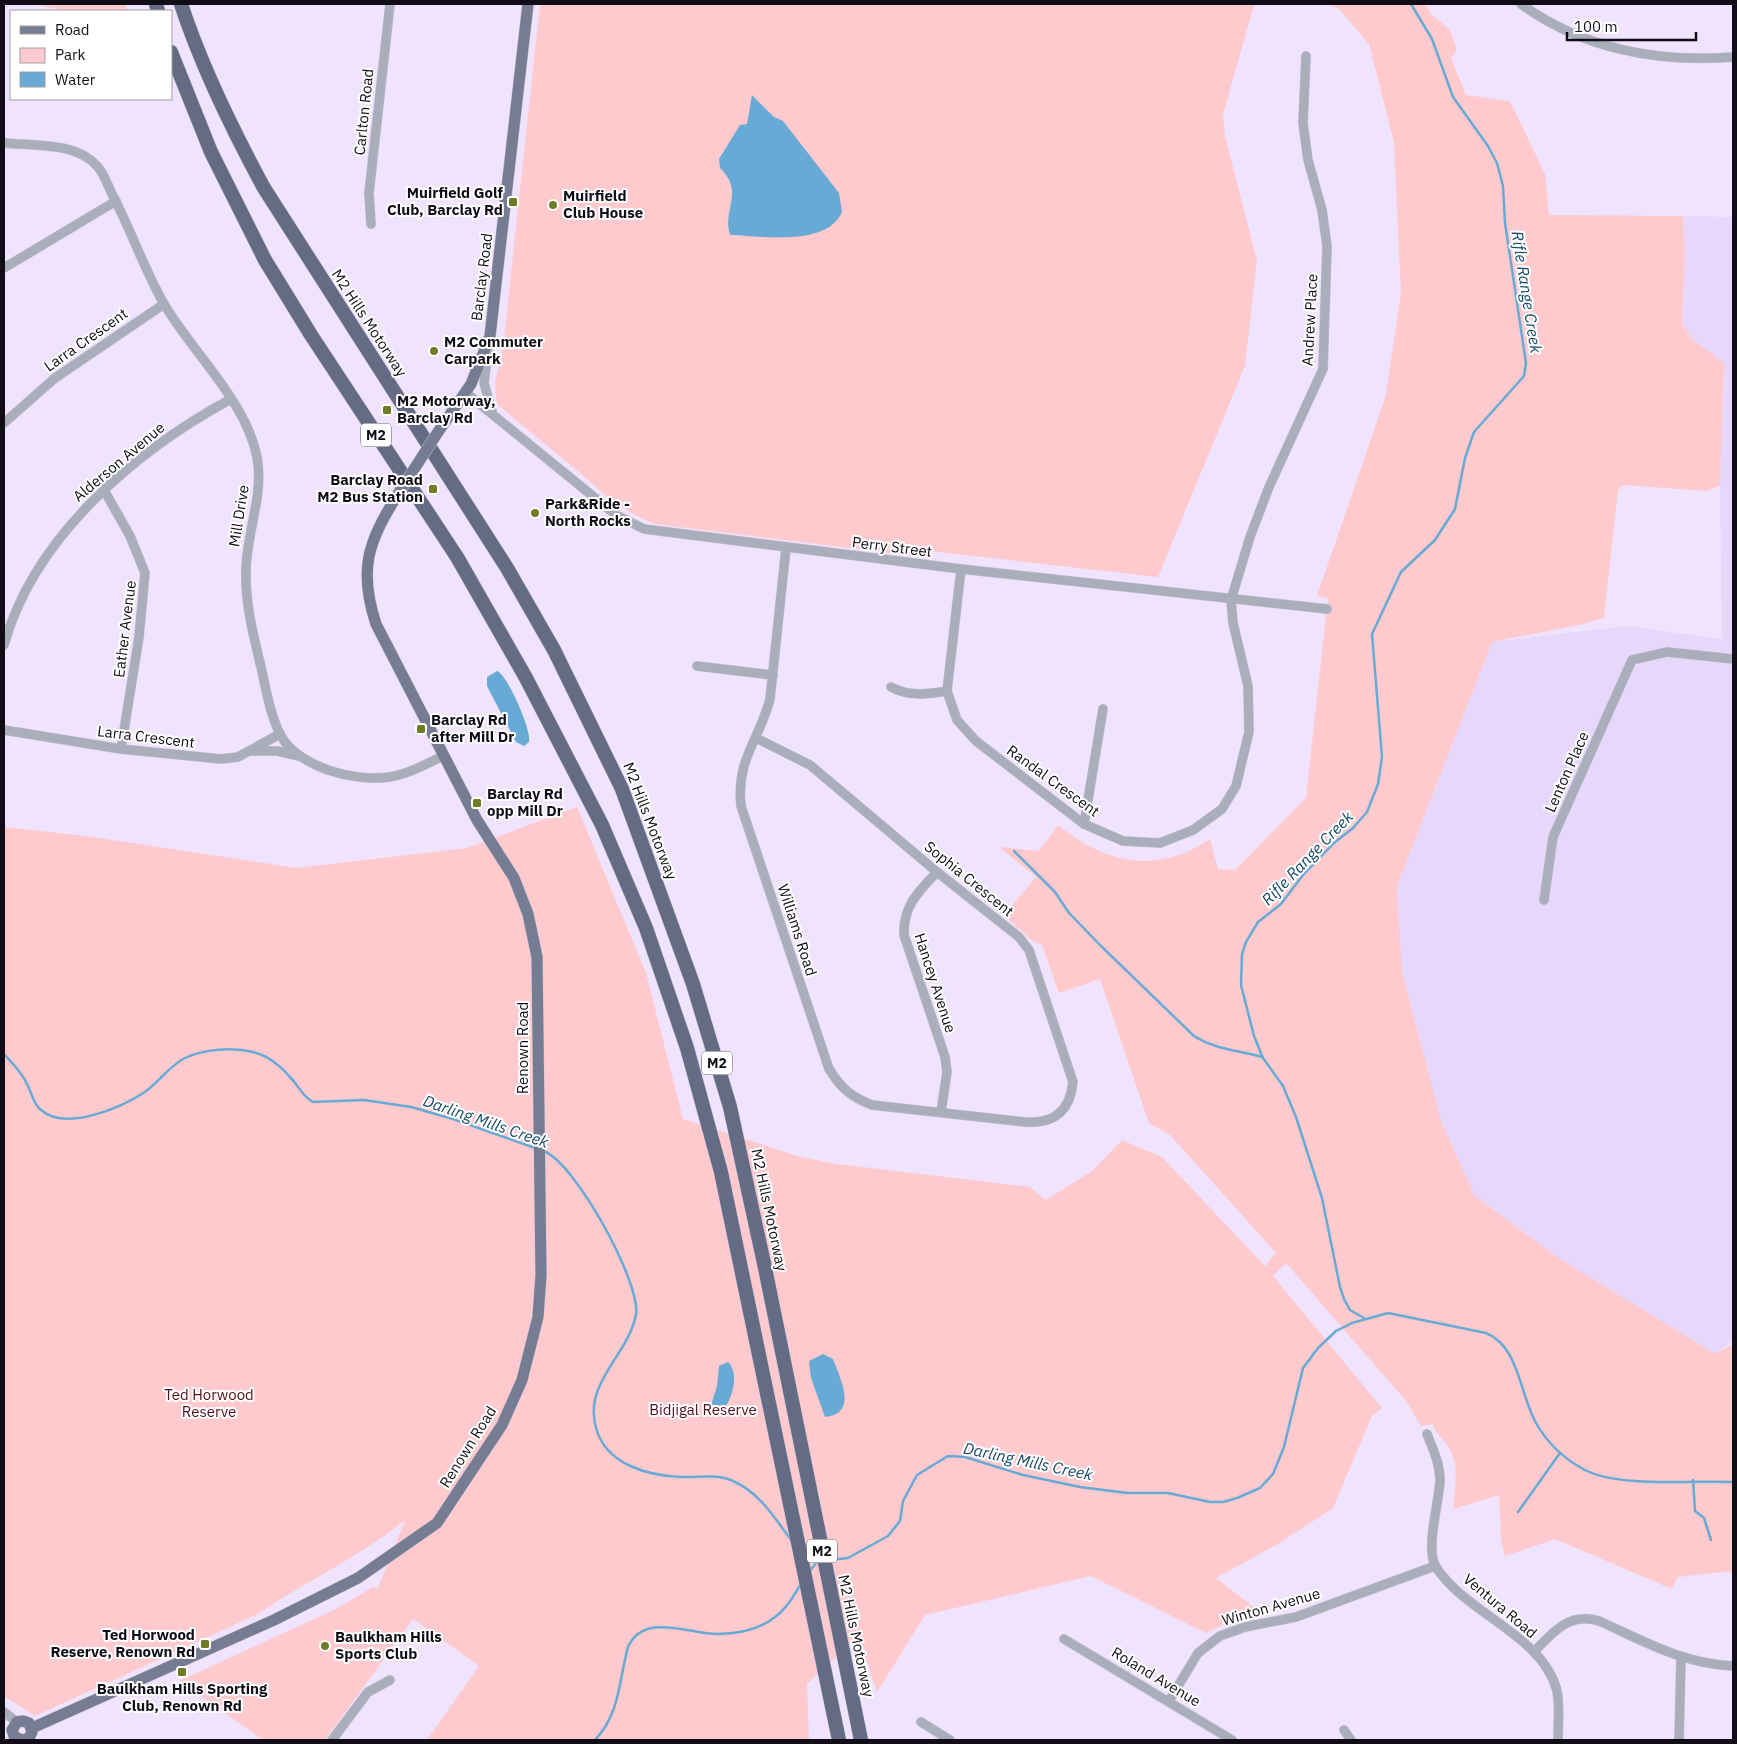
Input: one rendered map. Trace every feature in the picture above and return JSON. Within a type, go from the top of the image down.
[{"type":"highway","name":"M2 Hills Motorway","points":[[181,4],[214,90],[234,134],[264,188],[507,568],[554,650],[622,789],[693,984],[730,1107],[764,1259],[860,1740]]},
{"type":"highway","name":"M2","points":[[172,54],[211,152],[264,260],[326,359],[457,557],[547,716],[623,870],[659,963],[703,1102],[725,1191],[838,1740]]},
{"type":"main road","name":"Barclay Road","points":[[496,850],[443,756],[376,624],[368,599],[367,571],[372,540],[379,524],[465,392],[479,368],[490,336],[528,4]]},
{"type":"main road","name":"Renown Road","points":[[32,1728],[274,1620],[358,1578],[436,1523],[502,1425],[522,1380],[538,1317],[542,1244],[538,1112],[537,957],[528,914],[514,878],[496,850]]},
{"type":"main road","points":[[17,1722],[26,1722],[32,1728],[31,1735],[19,1740],[12,1730],[17,1722]]},
{"type":"street","name":"Carlton Road","points":[[371,224],[369,193],[390,4]]},
{"type":"street","points":[[1521,4],[1540,18],[1580,38],[1640,54],[1693,60],[1733,57]]},
{"type":"street","name":"Andrew Place","points":[[1231,600],[1250,536],[1269,487],[1323,369],[1328,292],[1327,246],[1322,210],[1308,160],[1303,123],[1306,56]]},
{"type":"street","name":"Mill Drive","points":[[4,143],[75,150],[98,166],[164,304],[231,399],[251,435],[257,458],[259,486],[247,550],[247,599],[254,639],[280,734],[299,756],[335,771],[354,776],[380,778],[402,774],[443,756]]},
{"type":"street","points":[[4,268],[31,250],[116,201]]},
{"type":"street","name":"Larra Crescent","points":[[4,423],[55,378],[164,304]]},
{"type":"street","points":[[490,336],[484,384],[486,397],[493,413]]},
{"type":"street","name":"Perry Street","points":[[465,392],[616,515],[634,526],[659,532],[961,569],[1231,600],[1328,609]]},
{"type":"street","name":"Alderson Avenue","points":[[4,645],[8,628],[42,562],[80,512],[148,453],[202,414],[231,399]]},
{"type":"street","name":"Eather Avenue","points":[[104,490],[130,536],[145,573],[139,637],[121,750]]},
{"type":"street","name":"Williams Road","points":[[786,548],[773,676],[764,719],[742,769],[739,788],[741,806],[829,1069],[840,1087],[854,1098],[872,1105],[1038,1123],[1053,1119],[1065,1106]]},
{"type":"street","name":"Randal Crescent","points":[[961,569],[947,692],[957,720],[976,742],[1084,824],[1123,842],[1160,843],[1193,830],[1222,809],[1236,786],[1249,732],[1248,686],[1232,622],[1231,600]]},
{"type":"street","name":"Lenton Place","points":[[1544,900],[1553,837],[1632,660],[1667,652],[1733,659]]},
{"type":"street","points":[[697,666],[773,676]]},
{"type":"street","points":[[890,687],[906,693],[916,694],[947,692]]},
{"type":"street","points":[[1084,824],[1103,709]]},
{"type":"street","name":"Larra Crescent","points":[[4,730],[121,750],[221,760],[230,759],[248,752],[280,734]]},
{"type":"street","name":"Sophia Crescent","points":[[756,738],[810,765],[937,872],[1005,925],[1029,950],[1070,1067],[1073,1082],[1072,1093],[1065,1106]]},
{"type":"street","points":[[248,752],[277,751],[299,756]]},
{"type":"street","name":"Hancey Avenue","points":[[937,872],[914,896],[907,907],[904,920],[904,934],[945,1057],[947,1072],[941,1112]]},
{"type":"street","points":[[1427,1434],[1437,1458],[1440,1474],[1433,1534],[1435,1566]]},
{"type":"street","name":"Ventura Road","points":[[1435,1566],[1462,1595],[1534,1652],[1549,1672],[1555,1686],[1559,1708],[1558,1740]]},
{"type":"street","name":"Winton Avenue","points":[[1169,1701],[1198,1654],[1220,1636],[1245,1627],[1296,1618],[1435,1566]]},
{"type":"street","points":[[1534,1652],[1565,1623],[1586,1618],[1599,1621],[1681,1658],[1710,1664],[1733,1666]]},
{"type":"street","name":"Roland Avenue","points":[[1064,1639],[1232,1740]]},
{"type":"street","points":[[1679,1740],[1681,1658]]},
{"type":"street","points":[[332,1740],[368,1692],[390,1680]]},
{"type":"street","points":[[4,1712],[17,1722]]},
{"type":"street","points":[[921,1722],[950,1740]]},
{"type":"street","points":[[1344,1730],[1351,1740]]},
{"type":"shaded area","points":[[1683,216],[1733,217],[1733,1340],[1715,1355],[1557,1257],[1475,1196],[1442,1124],[1402,972],[1397,886],[1492,642],[1627,626],[1722,639],[1720,486],[1724,364],[1692,339],[1682,323],[1685,259]]},
{"type":"green space","points":[[32,4],[126,4],[128,10],[63,10]]},
{"type":"green space","points":[[540,4],[1256,4],[1253,8],[1223,115],[1225,136],[1257,261],[1245,366],[1158,577],[929,551],[928,558],[655,524],[633,514],[615,502],[497,404],[495,383],[503,348]]},
{"type":"green space","name":"Bidjigal Reserve","points":[[1329,4],[1426,5],[1431,14],[1450,30],[1457,50],[1451,58],[1466,95],[1510,101],[1545,174],[1549,215],[1683,216],[1685,259],[1682,323],[1692,339],[1724,363],[1720,486],[1706,491],[1624,485],[1618,490],[1604,618],[1579,625],[1492,642],[1397,886],[1402,972],[1442,1124],[1475,1196],[1557,1257],[1715,1354],[1733,1344],[1733,1571],[1678,1577],[1672,1589],[1555,1539],[1505,1556],[1501,1539],[1499,1495],[1453,1509],[1455,1469],[1452,1453],[1448,1446],[1437,1433],[1433,1424],[1421,1426],[1406,1401],[1286,1263],[1273,1276],[1382,1408],[1372,1416],[1333,1508],[1278,1544],[1216,1578],[1263,1614],[1235,1619],[1206,1633],[1091,1576],[925,1615],[877,1692],[858,1636],[807,1684],[809,1740],[427,1740],[479,1666],[413,1619],[325,1740],[263,1740],[179,1681],[336,1609],[373,1587],[378,1588],[405,1520],[370,1546],[258,1614],[35,1716],[4,1696],[4,827],[86,836],[297,868],[467,848],[577,807],[646,973],[683,1119],[801,1157],[837,1164],[1030,1187],[1046,1200],[1092,1171],[1122,1140],[1162,1157],[1265,1266],[1276,1253],[1170,1135],[1149,1123],[1100,979],[1059,993],[1042,945],[1031,940],[1004,915],[1036,877],[999,847],[1039,851],[1058,825],[1094,849],[1132,860],[1151,861],[1171,857],[1190,850],[1210,839],[1218,869],[1235,870],[1306,798],[1328,598],[1317,596],[1386,395],[1401,292],[1394,143],[1369,44],[1339,9]]},
{"type":"water","points":[[752,95],[774,117],[783,121],[839,193],[842,212],[834,223],[823,230],[808,235],[792,237],[730,235],[728,226],[732,193],[731,185],[720,168],[719,159],[740,125],[747,124]]},
{"type":"water","points":[[497,671],[507,682],[523,715],[529,736],[529,742],[524,746],[516,742],[487,686],[487,677]]},
{"type":"water","points":[[823,1354],[833,1359],[843,1385],[844,1394],[842,1409],[835,1414],[825,1417],[811,1378],[809,1361]]},
{"type":"water","points":[[728,1362],[734,1378],[731,1396],[726,1406],[711,1405],[717,1386],[719,1366]]},
{"type":"waterway","name":"Rifle Range Creek","points":[[1364,1318],[1350,1310],[1344,1299],[1322,1198],[1296,1117],[1283,1086],[1263,1058],[1254,1036],[1241,985],[1242,954],[1246,942],[1258,922],[1281,904],[1303,875],[1334,843],[1353,828],[1367,812],[1378,784],[1382,757],[1372,634],[1401,572],[1435,540],[1455,509],[1465,458],[1474,432],[1524,376],[1526,363],[1505,223],[1503,186],[1497,163],[1488,146],[1453,97],[1432,39],[1411,4]]},
{"type":"waterway","points":[[1014,851],[1055,892],[1069,913],[1101,946],[1194,1036],[1219,1047],[1262,1057]]},
{"type":"waterway","name":"Darling Mills Creek","points":[[4,1054],[17,1068],[29,1087],[38,1108],[52,1116],[65,1119],[94,1115],[135,1098],[145,1092],[174,1065],[185,1058],[210,1051],[245,1050],[258,1053],[278,1065],[306,1097],[313,1102],[364,1100],[411,1107],[453,1119],[535,1148]]},
{"type":"waterway","name":"Darling Mills Creek","points":[[543,1151],[556,1159],[587,1198],[617,1251],[635,1298],[636,1314],[632,1329],[608,1369],[596,1397],[594,1412],[596,1428],[601,1441],[619,1460],[643,1471],[669,1476],[716,1477],[735,1482],[760,1500],[792,1541]]},
{"type":"waterway","name":"Darling Mills Creek","points":[[829,1560],[848,1558],[888,1536],[900,1521],[903,1501],[917,1475],[948,1456],[965,1457],[1023,1475],[1080,1487],[1127,1493],[1168,1493],[1210,1502],[1223,1502],[1260,1488],[1273,1474],[1284,1447],[1303,1368],[1318,1348],[1336,1331],[1352,1323],[1388,1313],[1486,1333],[1497,1339],[1512,1360],[1531,1412],[1541,1431],[1557,1450],[1585,1470],[1600,1476],[1637,1481],[1733,1482]]},
{"type":"waterway","points":[[1518,1512],[1560,1453]]},
{"type":"waterway","points":[[1693,1480],[1695,1511],[1704,1518],[1711,1540]]},
{"type":"waterway","name":"Darling Mills Creek","points":[[805,1553],[818,1558]]},
{"type":"waterway","points":[[810,1571],[819,1559]]},
{"type":"waterway","points":[[595,1740],[603,1730],[614,1708],[628,1647],[635,1636],[645,1630],[668,1627],[717,1634],[740,1632],[755,1628],[769,1621],[783,1610],[801,1583]]},
{"type":"place","name":"Muirfield Golf Club, Barclay Rd","points":[[513,202]]},
{"type":"place","name":"Muirfield Club House","points":[[553,205]]},
{"type":"place","name":"M2 Commuter Carpark","points":[[434,351]]},
{"type":"place","name":"M2 Motorway, Barclay Rd","points":[[387,410]]},
{"type":"place","name":"Barclay Road M2 Bus Station","points":[[433,489]]},
{"type":"place","name":"Park&Ride - North Rocks","points":[[535,513]]},
{"type":"place","name":"Barclay Rd after Mill Dr","points":[[421,729]]},
{"type":"place","name":"Barclay Rd opp Mill Dr","points":[[477,803]]},
{"type":"place","name":"Ted Horwood Reserve, Renown Rd","points":[[205,1644]]},
{"type":"place","name":"Baulkham Hills Sports Club","points":[[325,1646]]},
{"type":"place","name":"Baulkham Hills Sporting Club, Renown Rd","points":[[182,1672]]},
{"type":"park label","name":"Ted Horwood Reserve","points":[[209,1404]]}]
